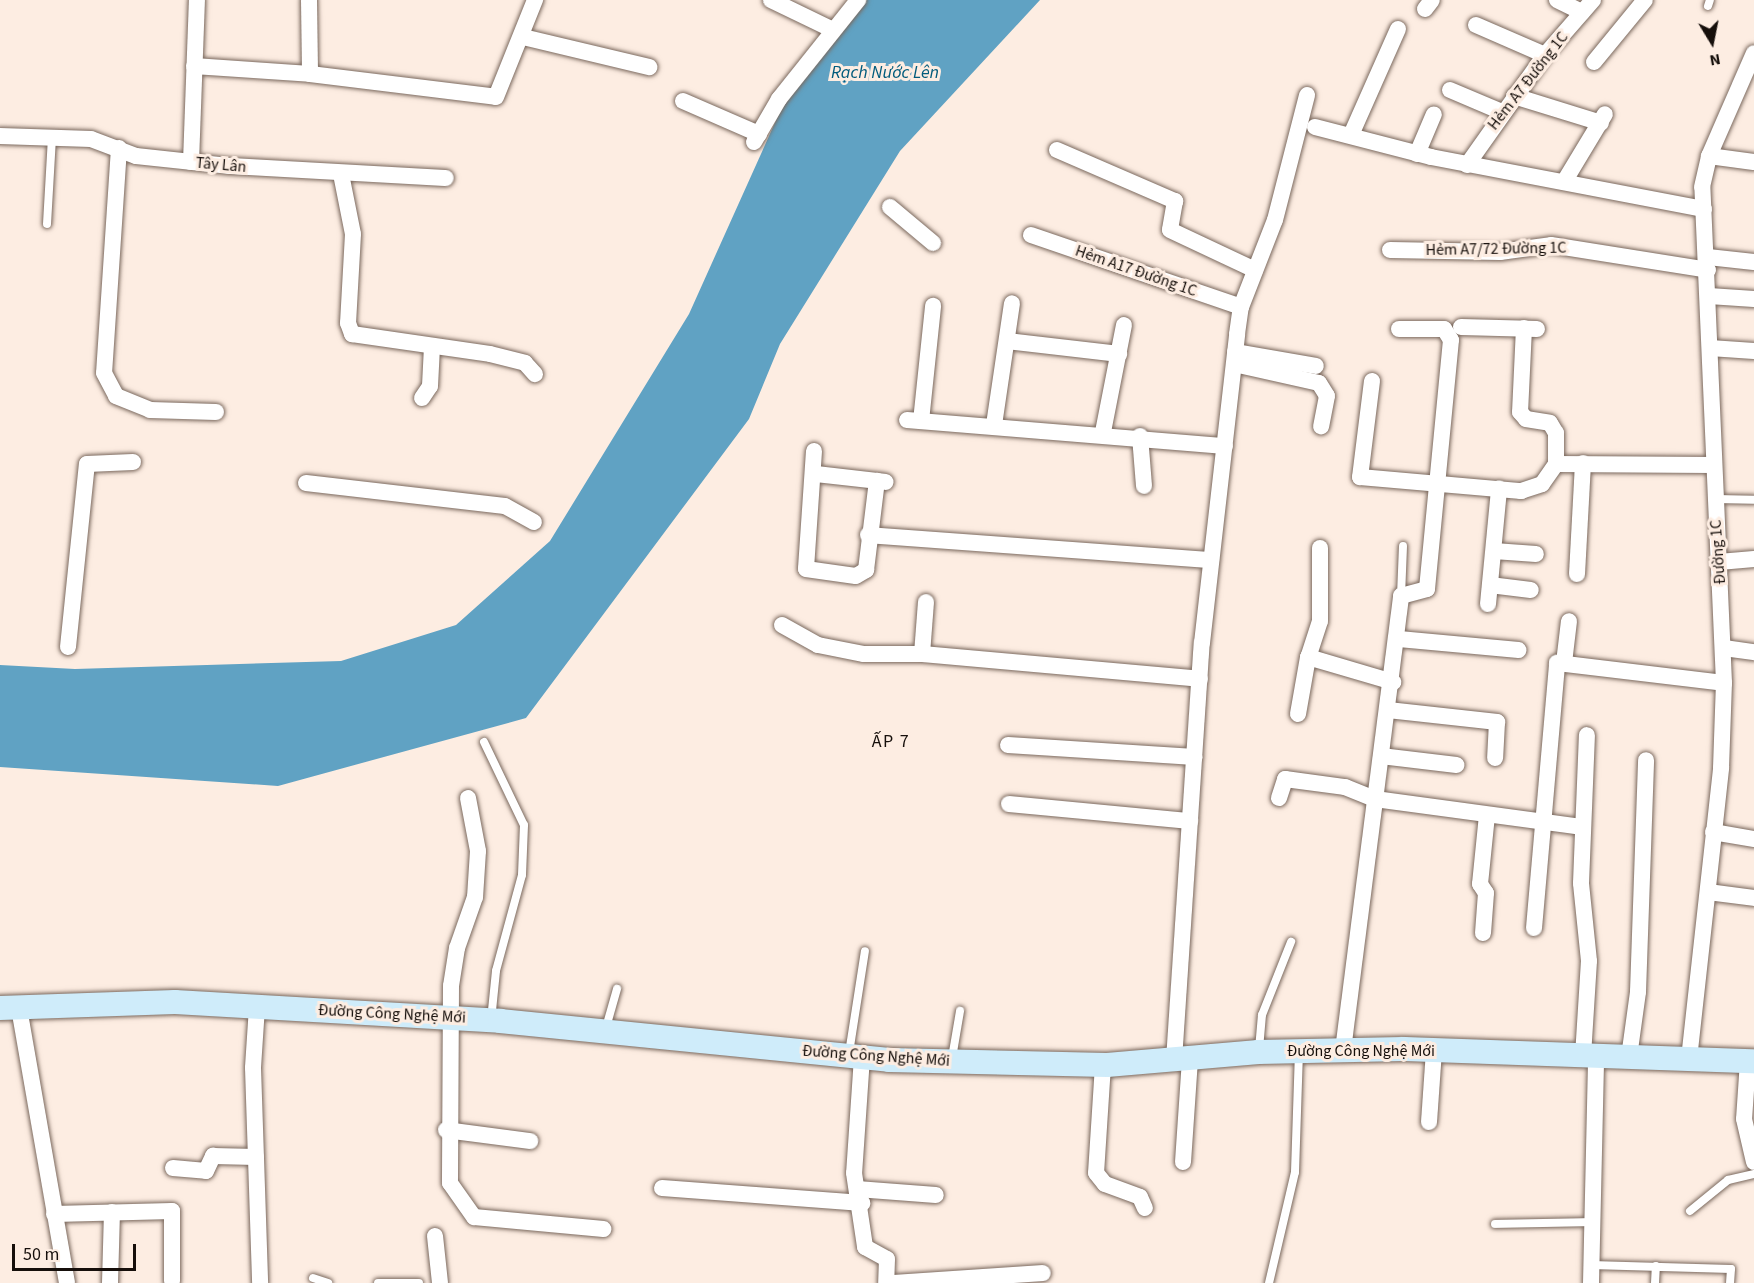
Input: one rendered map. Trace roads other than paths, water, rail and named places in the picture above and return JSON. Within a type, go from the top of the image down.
[{"type":"street","points":[[190,162],[196,0]]},
{"type":"street","points":[[309,0],[310,74]]},
{"type":"street","points":[[194,66],[310,74],[496,97],[523,38],[535,0]]},
{"type":"street","points":[[771,0],[831,29]]},
{"type":"street","points":[[683,101],[757,138],[831,29],[858,0]]},
{"type":"street","points":[[1557,0],[1588,6]]},
{"type":"street","points":[[1594,62],[1645,0]]},
{"type":"street","name":"Hẻm A7 Đường 1C","points":[[1467,165],[1502,112],[1545,55],[1588,6]]},
{"type":"street","points":[[1476,25],[1545,55]]},
{"type":"street","points":[[1351,135],[1398,29]]},
{"type":"street","points":[[523,38],[649,67]]},
{"type":"street","name":"Đường 1C","points":[[1689,1059],[1708,892],[1724,683],[1713,465],[1708,264],[1704,209],[1708,156],[1752,62]]},
{"type":"street","points":[[1450,90],[1502,112]]},
{"type":"street","points":[[1184,1162],[1182,1059],[1190,821],[1211,560],[1234,358],[1241,307],[1275,220],[1307,95]]},
{"type":"street","points":[[1514,96],[1603,118],[1564,182]]},
{"type":"street","points":[[1417,154],[1434,114]]},
{"type":"street","points":[[1315,127],[1467,165],[1704,209]]},
{"type":"street","name":"Tây Lân","points":[[0,136],[52,136],[119,148],[136,156],[190,162],[341,174],[446,178]]},
{"type":"street","points":[[119,148],[104,373],[116,396],[150,410],[216,412]]},
{"type":"street","points":[[1057,150],[1175,201],[1170,230],[1255,270]]},
{"type":"street","points":[[1708,156],[1754,162]]},
{"type":"street","points":[[341,174],[353,234],[348,323],[352,334],[525,363],[535,374]]},
{"type":"street","points":[[890,207],[933,243]]},
{"type":"street","name":"Hẻm A17 Đường 1C","points":[[1031,235],[1241,307]]},
{"type":"street","name":"Hẻm A7/72 Đường 1C","points":[[1390,250],[1500,252],[1551,245],[1708,264],[1754,262]]},
{"type":"street","points":[[1709,296],[1754,299]]},
{"type":"street","points":[[994,425],[1012,303]]},
{"type":"street","points":[[933,306],[914,420],[1103,432],[1225,446]]},
{"type":"street","points":[[1103,432],[1125,325]]},
{"type":"street","points":[[1372,381],[1360,477],[1521,491],[1542,484],[1556,464],[1556,433],[1550,423],[1526,419],[1520,412],[1531,329],[1461,327]]},
{"type":"street","points":[[1343,1050],[1375,799],[1399,639],[1401,596],[1427,589],[1449,334],[1444,329],[1399,329]]},
{"type":"street","points":[[1007,341],[1119,354]]},
{"type":"street","points":[[422,398],[430,386],[432,346]]},
{"type":"street","points":[[1710,348],[1754,351]]},
{"type":"street","points":[[1234,358],[1316,366]]},
{"type":"street","points":[[1234,358],[1319,383],[1327,396],[1321,426]]},
{"type":"street","points":[[1140,436],[1144,486]]},
{"type":"street","points":[[814,451],[816,474],[806,569],[856,576],[866,570],[868,535],[881,482],[816,474]]},
{"type":"street","points":[[68,647],[87,464],[133,462]]},
{"type":"street","points":[[1577,573],[1583,463]]},
{"type":"street","points":[[1556,464],[1713,465]]},
{"type":"street","points":[[306,483],[504,507],[534,522]]},
{"type":"street","points":[[1488,604],[1499,489]]},
{"type":"street","points":[[868,535],[1211,560]]},
{"type":"street","points":[[1298,714],[1308,657],[1320,621],[1320,548]]},
{"type":"street","points":[[1494,551],[1536,554]]},
{"type":"street","points":[[1719,562],[1754,559]]},
{"type":"street","points":[[1490,585],[1531,590]]},
{"type":"street","points":[[922,654],[926,602]]},
{"type":"street","points":[[1564,663],[1569,621]]},
{"type":"street","points":[[782,624],[818,645],[864,654],[922,654],[1200,679]]},
{"type":"street","points":[[1399,639],[1518,650]]},
{"type":"street","points":[[1724,648],[1754,652]]},
{"type":"street","points":[[1308,657],[1393,682]]},
{"type":"street","points":[[1534,928],[1555,666],[1564,663],[1724,683]]},
{"type":"street","points":[[1388,710],[1497,722],[1495,758]]},
{"type":"street","points":[[1587,735],[1581,883],[1589,961],[1591,1283]]},
{"type":"street","points":[[1008,745],[1195,757]]},
{"type":"street","points":[[1381,756],[1456,765]]},
{"type":"street","points":[[1629,1057],[1640,958],[1646,760]]},
{"type":"street","points":[[1279,798],[1285,779],[1346,787],[1375,799],[1583,827]]},
{"type":"street","points":[[468,798],[478,851],[475,897],[457,948],[446,1130],[450,1183],[474,1217],[603,1229]]},
{"type":"street","points":[[1009,804],[1190,821]]},
{"type":"street","points":[[1484,933],[1486,893],[1480,884],[1486,815]]},
{"type":"street","points":[[1713,832],[1754,839]]},
{"type":"street","points":[[1708,892],[1754,898]]},
{"type":"street","name":"Đường Công Nghệ Mới","points":[[9,1008],[176,1002],[257,1006],[491,1020],[855,1057],[952,1061],[1103,1065],[1258,1052],[1434,1050],[1751,1061]]},
{"type":"street","points":[[257,1006],[256,1157],[260,1283]]},
{"type":"street","points":[[9,1008],[67,1283]]},
{"type":"street","points":[[1430,1122],[1434,1050]]},
{"type":"street","points":[[855,1057],[859,1196],[865,1247],[887,1259],[886,1283]]},
{"type":"street","points":[[1751,1061],[1744,1119],[1754,1162]]},
{"type":"street","points":[[1103,1065],[1096,1173],[1105,1184],[1140,1197],[1145,1208]]},
{"type":"street","points":[[446,1130],[530,1141]]},
{"type":"street","points":[[172,1168],[206,1171],[213,1156],[256,1157]]},
{"type":"street","points":[[662,1188],[859,1196],[936,1195]]},
{"type":"street","points":[[54,1214],[172,1211],[172,1281]]},
{"type":"street","points":[[110,1283],[112,1212]]},
{"type":"street","points":[[435,1236],[440,1283]]},
{"type":"street","points":[[894,1283],[1043,1273]]},
{"type":"lane","points":[[47,224],[52,136]]},
{"type":"lane","points":[[1715,499],[1754,500]]},
{"type":"lane","points":[[1401,596],[1402,546]]},
{"type":"lane","points":[[484,741],[524,825],[522,875],[496,970],[491,1020]]},
{"type":"lane","points":[[1258,1052],[1262,1015],[1291,942]]},
{"type":"lane","points":[[855,1057],[865,951]]},
{"type":"lane","points":[[605,1031],[617,989]]},
{"type":"lane","points":[[952,1061],[960,1011]]},
{"type":"lane","points":[[1269,1283],[1295,1172],[1299,1051]]},
{"type":"lane","points":[[1690,1211],[1728,1180],[1754,1174]]},
{"type":"lane","points":[[1495,1224],[1590,1222]]},
{"type":"lane","points":[[1591,1264],[1731,1269],[1730,1283]]},
{"type":"lane","points":[[1654,1283],[1656,1266]]},
{"type":"lane","points":[[313,1278],[328,1283]]},
{"type":"lane","points":[[378,1283],[419,1283]]},
{"type":"water","name":"Rạch Nước Lên","points":[[866,0],[1040,0],[900,151],[780,344],[749,419],[526,718],[278,786],[0,767],[0,665],[75,669],[341,661],[456,625],[550,541],[689,314],[787,96]]},
{"type":"district","name":"ẤP 7","points":[[891,742]]}]
